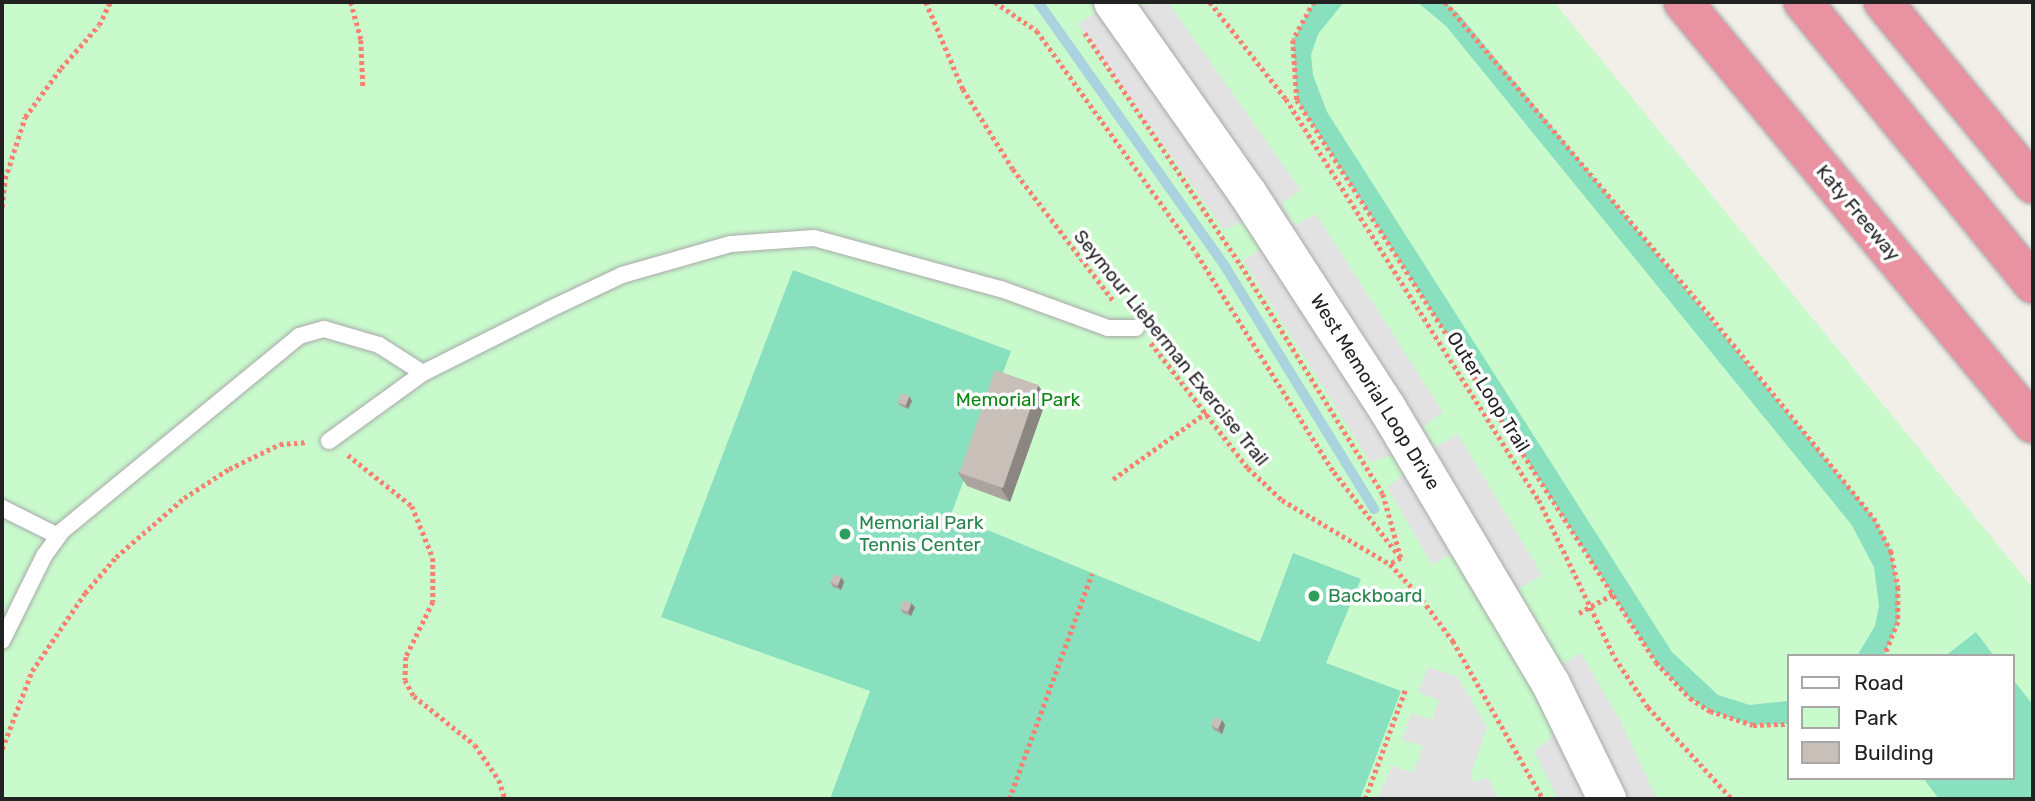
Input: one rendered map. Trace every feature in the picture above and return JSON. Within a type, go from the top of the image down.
[{"type":"highway","name":"Katy Freeway","points":[[1683,2],[2033,424]]},
{"type":"highway","points":[[1803,2],[2033,284]]},
{"type":"highway","points":[[1883,2],[2033,184]]},
{"type":"street","name":"West Memorial Loop Drive","points":[[1113,2],[1248,194],[1387,408],[1530,647],[1607,799]]},
{"type":"lane","points":[[329,441],[423,373],[622,275],[731,244],[814,238],[1000,289],[1108,328],[1136,327]]},
{"type":"lane","points":[[2,641],[44,556],[58,536],[299,336],[324,329],[379,345],[423,373]]},
{"type":"lane","points":[[2,508],[58,536]]},
{"type":"path","points":[[2,207],[5,179],[25,117],[99,25],[110,2]]},
{"type":"path","points":[[351,2],[361,40],[363,86]]},
{"type":"path","name":"Seymour Lieberman Exercise Trail","points":[[926,2],[963,89],[1013,169],[1136,327],[1207,411],[1248,468],[1282,500],[1390,564],[1453,641],[1543,799]]},
{"type":"path","name":"Outer Loop Trail","points":[[1210,2],[1286,99],[1539,500],[1588,609],[1648,707],[1732,799]]},
{"type":"path","points":[[1314,2],[1293,40],[1297,100],[1656,662],[1690,698],[1728,720],[1786,724]]},
{"type":"path","points":[[1445,2],[1711,317],[1874,518],[1891,551],[1898,587],[1898,622],[1885,654]]},
{"type":"path","points":[[1000,3],[1037,31],[1197,254],[1334,472],[1401,558]]},
{"type":"path","points":[[1085,33],[1241,265],[1383,495],[1401,558]]},
{"type":"path","points":[[1113,480],[1207,411]]},
{"type":"path","points":[[2,749],[32,671],[85,593],[116,557],[184,499],[229,469],[280,444],[329,441],[412,506],[426,533],[436,583],[433,601],[406,657],[405,680],[414,696],[475,745],[499,780],[505,799]]},
{"type":"path","points":[[1390,564],[1401,558]]},
{"type":"path","points":[[1009,799],[1092,574]]},
{"type":"path","points":[[1579,614],[1613,594]]},
{"type":"path","points":[[1365,799],[1405,690]]},
{"type":"green space","name":"Memorial Park","points":[[2,2],[1554,2],[2033,588],[2033,799],[2,799]]},
{"type":"green space","points":[[1314,2],[1344,2],[1318,34],[1311,55],[1313,75],[1327,112],[1672,652],[1718,695],[1750,705],[1786,701],[1786,724],[1753,725],[1710,711],[1690,698],[1656,662],[1297,100],[1293,40]]},
{"type":"green space","points":[[1417,2],[1445,2],[1458,13],[1874,518],[1891,551],[1898,587],[1898,622],[1885,654],[1858,654],[1875,626],[1879,606],[1874,567],[1851,524],[1446,26]]},
{"type":"green space","name":"Memorial Park Tennis Center","points":[[793,270],[1011,351],[951,515],[1260,642],[1293,553],[1361,579],[1326,663],[1401,691],[1360,799],[830,799],[870,691],[661,617]]},
{"type":"green space","points":[[1976,632],[1992,654],[1948,654]]},
{"type":"green space","points":[[2014,681],[2033,705],[2033,799],[1939,799],[1925,780],[2014,780]]},
{"type":"shaded area","points":[[1091,2],[1137,2],[1140,6],[1168,2],[1301,190],[1282,203],[1295,226],[1316,214],[1443,412],[1423,427],[1435,447],[1458,434],[1542,575],[1501,599],[1469,544],[1432,565],[1387,487],[1405,474],[1393,454],[1371,463],[1243,260],[1265,247],[1246,220],[1224,230],[1078,24],[1098,11]]},
{"type":"shaded area","points":[[1581,653],[1621,722],[1657,799],[1558,799],[1534,751],[1570,724],[1545,674]]},
{"type":"shaded area","points":[[1428,667],[1458,677],[1487,727],[1470,777],[1475,782],[1488,777],[1499,799],[1377,799],[1392,766],[1413,772],[1423,746],[1402,740],[1411,713],[1432,720],[1439,700],[1418,692]]},
{"type":"building","points":[[995,370],[1038,385],[1003,488],[960,473]]},
{"type":"building","points":[[901,393],[909,396],[906,406],[897,402]]},
{"type":"building","points":[[834,574],[841,577],[838,585],[830,582]]},
{"type":"building","points":[[903,600],[911,603],[908,612],[900,608]]},
{"type":"building","points":[[1214,717],[1222,720],[1218,729],[1211,725]]},
{"type":"waterway","points":[[1038,2],[1226,268],[1374,509]]},
{"type":"place","name":"Memorial Park Tennis Center","points":[[845,534]]},
{"type":"place","name":"Backboard","points":[[1314,596]]}]
